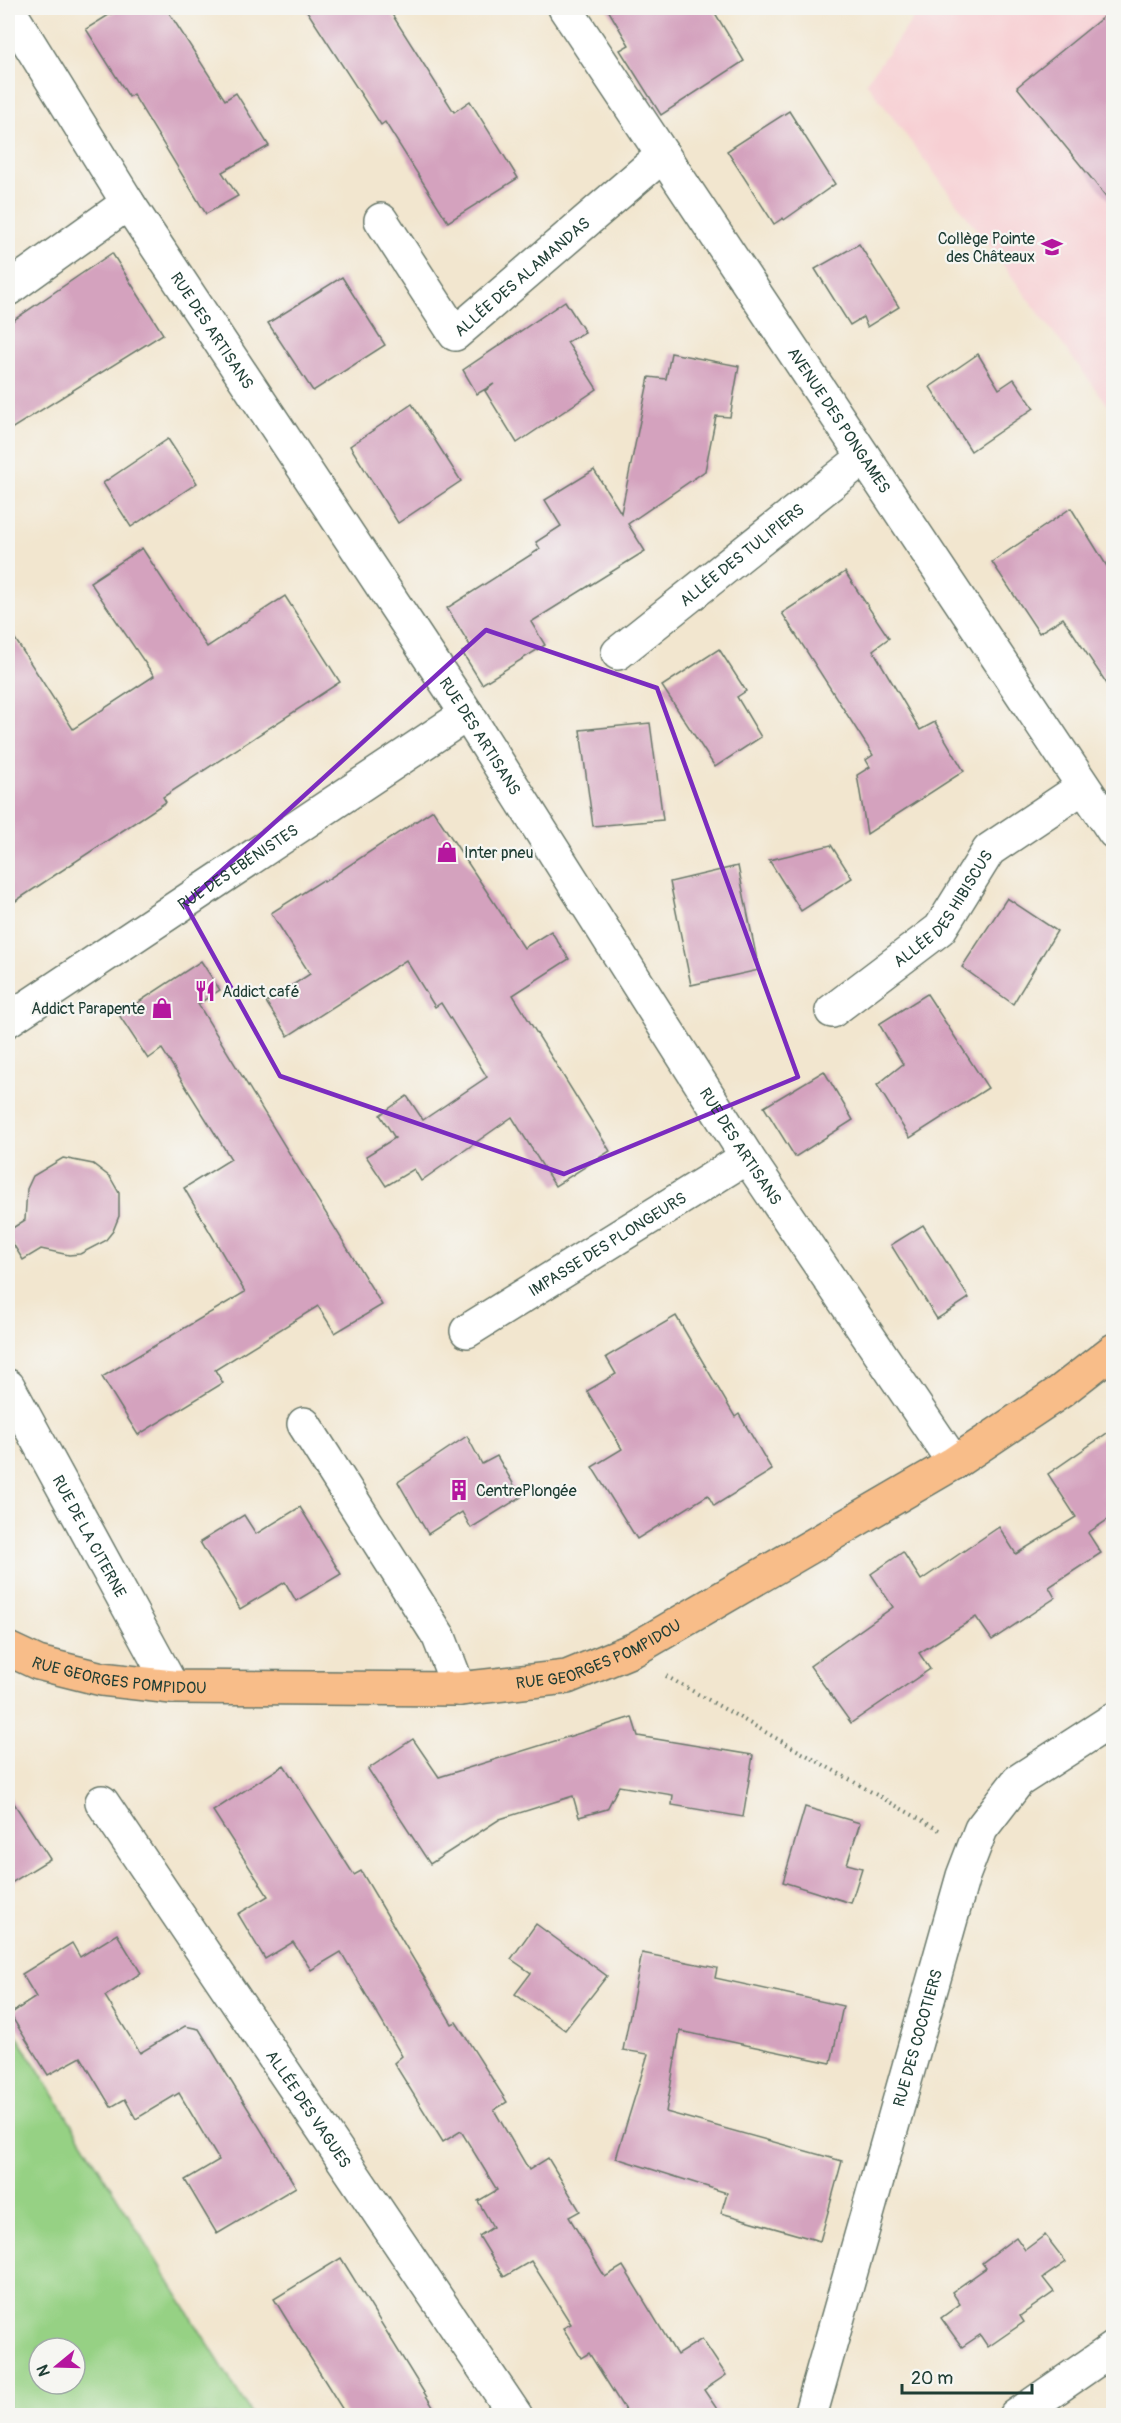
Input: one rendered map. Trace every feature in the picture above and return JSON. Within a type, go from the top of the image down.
[{"type":"main road","name":"RUE GEORGES POMPIDOU","points":[[8,1649],[38,1663],[102,1679],[172,1687],[459,1689],[567,1677],[635,1649],[954,1463],[1060,1392],[1113,1350]]},
{"type":"street","name":"AVENUE DES PONGAMES","points":[[565,8],[1113,832]]},
{"type":"street","name":"RUE DES ARTISANS","points":[[8,9],[128,203],[467,714],[747,1157],[954,1463]]},
{"type":"street","name":"ALLÉE DES ALAMANDAS","points":[[381,220],[455,334],[663,155]]},
{"type":"street","points":[[8,289],[128,203]]},
{"type":"street","name":"ALLÉE DES TULIPIERS","points":[[618,654],[864,458]]},
{"type":"street","name":"RUE DES EBÉNISTES","points":[[8,1020],[467,714]]},
{"type":"street","name":"ALLÉE DES HIBISCUS","points":[[832,1011],[940,929],[989,850],[1083,787]]},
{"type":"street","name":"IMPASSE DES PLONGEURS","points":[[467,1331],[747,1157]]},
{"type":"street","name":"RUE DE LA CITERNE","points":[[8,1386],[172,1687]]},
{"type":"street","points":[[304,1424],[439,1637],[459,1689]]},
{"type":"street","name":"RUE DES COCOTIERS","points":[[810,2415],[963,1876],[981,1828],[1018,1781],[1113,1719]]},
{"type":"street","name":"ALLÉE DES VAGUES","points":[[102,1802],[516,2415]]},
{"type":"street","points":[[1016,2415],[1113,2348]]},
{"type":"path","points":[[635,1649],[669,1678],[974,1849]]},
{"type":"highlighted area","points":[[486,630],[657,688],[798,1077],[564,1174],[280,1076],[185,904]]},
{"type":"shaded area","name":"Collège Pointe des Châteaux","points":[[921,8],[1113,8],[1113,412],[866,82]]},
{"type":"green space","points":[[8,2021],[252,2415],[8,2415]]},
{"type":"building","points":[[120,8],[166,8],[225,100],[236,93],[269,146],[222,172],[238,196],[206,214],[133,94],[129,97],[86,29]]},
{"type":"building","points":[[305,8],[388,8],[454,112],[470,101],[518,178],[448,222],[385,122],[381,125]]},
{"type":"building","points":[[607,8],[712,8],[744,61],[661,115],[620,50],[629,45]]},
{"type":"building","points":[[1113,9],[1113,205],[1017,87]]},
{"type":"building","points":[[789,111],[835,184],[784,220],[783,218],[774,224],[727,151]]},
{"type":"building","points":[[859,244],[899,307],[867,327],[863,317],[850,325],[815,269]]},
{"type":"building","points":[[112,253],[163,334],[8,431],[8,324]]},
{"type":"building","points":[[342,277],[385,345],[313,391],[268,323]]},
{"type":"building","points":[[565,301],[585,332],[567,342],[597,389],[517,443],[485,391],[494,384],[477,394],[463,370]]},
{"type":"building","points":[[671,353],[739,366],[730,417],[716,416],[705,471],[628,524],[645,551],[531,622],[545,645],[482,684],[462,652],[471,647],[447,608],[540,549],[536,542],[561,526],[545,500],[594,470],[621,513],[649,377],[666,379]]},
{"type":"building","points":[[978,354],[999,389],[1014,379],[1034,408],[971,451],[930,387]]},
{"type":"building","points":[[412,404],[461,481],[398,523],[350,446]]},
{"type":"building","points":[[168,439],[197,483],[131,527],[103,483]]},
{"type":"building","points":[[1071,508],[1113,576],[1113,693],[1063,618],[1039,633],[992,562]]},
{"type":"building","points":[[142,548],[207,647],[285,596],[340,682],[163,797],[166,802],[8,906],[8,628],[73,729],[154,676],[90,582]]},
{"type":"building","points":[[845,572],[889,638],[873,650],[920,730],[935,722],[964,771],[867,834],[857,775],[870,767],[866,760],[873,755],[782,613]]},
{"type":"building","points":[[719,649],[746,691],[737,697],[761,737],[715,767],[662,686]]},
{"type":"building","points":[[650,723],[663,820],[593,826],[580,730]]},
{"type":"building","points":[[433,810],[524,948],[551,931],[569,959],[513,995],[610,1151],[555,1186],[512,1117],[421,1181],[414,1169],[386,1186],[366,1156],[395,1138],[380,1115],[407,1096],[423,1120],[487,1077],[441,1003],[435,1007],[406,960],[288,1036],[266,1002],[310,974],[271,913],[323,880],[324,882]]},
{"type":"building","points":[[831,845],[852,878],[801,911],[769,860]]},
{"type":"building","points":[[738,866],[759,970],[691,985],[670,882]]},
{"type":"building","points":[[1007,898],[1057,931],[1013,1004],[962,967]]},
{"type":"building","points":[[201,961],[220,990],[198,1004],[382,1305],[335,1333],[318,1306],[215,1370],[223,1383],[138,1435],[102,1377],[245,1292],[184,1188],[231,1159],[162,1049],[148,1059],[119,1015]]},
{"type":"building","points":[[927,994],[988,1088],[910,1138],[877,1085],[903,1064],[879,1024]]},
{"type":"building","points":[[824,1071],[853,1120],[795,1157],[764,1107]]},
{"type":"building","points":[[63,1158],[93,1164],[110,1177],[119,1193],[119,1216],[113,1231],[105,1241],[80,1254],[69,1255],[41,1249],[23,1260],[8,1236],[8,1231],[25,1220],[27,1189],[33,1176]]},
{"type":"building","points":[[923,1225],[969,1298],[937,1319],[891,1245]]},
{"type":"building","points":[[676,1316],[735,1417],[739,1414],[772,1470],[714,1506],[708,1495],[637,1539],[592,1467],[622,1449],[587,1391],[616,1374],[606,1357]]},
{"type":"building","points":[[1113,1429],[1113,1516],[1088,1533],[1101,1553],[1049,1587],[1055,1598],[992,1640],[976,1617],[919,1653],[930,1669],[851,1723],[810,1666],[893,1607],[871,1574],[903,1552],[921,1580],[999,1527],[1016,1554],[1076,1517],[1048,1474]]},
{"type":"building","name":"CentrePlongée","points":[[467,1436],[482,1464],[497,1456],[521,1497],[471,1528],[462,1512],[428,1534],[398,1482]]},
{"type":"building","points":[[300,1507],[341,1574],[296,1601],[285,1582],[240,1609],[200,1542],[244,1515],[256,1534]]},
{"type":"building","points":[[632,1717],[638,1736],[753,1755],[743,1817],[672,1805],[673,1795],[619,1786],[607,1809],[579,1817],[573,1796],[500,1819],[430,1864],[368,1769],[413,1739],[439,1777]]},
{"type":"building","points":[[284,1765],[354,1875],[361,1871],[452,2024],[456,2022],[507,2102],[494,2110],[529,2170],[548,2158],[580,2211],[569,2217],[605,2277],[623,2266],[677,2355],[702,2339],[726,2375],[704,2390],[721,2415],[628,2415],[589,2353],[581,2358],[563,2328],[571,2324],[531,2261],[504,2277],[479,2236],[493,2227],[478,2201],[497,2190],[461,2131],[443,2142],[394,2063],[402,2056],[341,1952],[311,1970],[293,1942],[265,1959],[238,1914],[268,1896],[213,1811]]},
{"type":"building","points":[[8,1794],[50,1859],[8,1885]]},
{"type":"building","points":[[805,1807],[860,1823],[847,1864],[862,1868],[851,1903],[783,1882]]},
{"type":"building","points":[[536,1924],[607,1976],[565,2030],[515,1994],[531,1973],[511,1959]]},
{"type":"building","points":[[117,1934],[141,1973],[105,1996],[140,2053],[185,2026],[199,2029],[296,2187],[217,2234],[185,2180],[219,2160],[179,2093],[136,2119],[125,2099],[111,2107],[81,2057],[48,2075],[10,2014],[36,1997],[22,1974],[72,1943],[80,1957]]},
{"type":"building","points":[[642,1953],[717,1968],[715,1978],[843,2006],[831,2063],[680,2031],[666,2112],[842,2161],[820,2241],[721,2213],[727,2193],[616,2158],[648,2054],[623,2050]]},
{"type":"building","points":[[1045,2235],[1066,2262],[1043,2278],[1054,2292],[1020,2316],[1024,2322],[988,2347],[980,2335],[962,2347],[941,2318],[960,2304],[952,2292],[986,2268],[982,2263],[1016,2237],[1025,2250]]},
{"type":"building","points":[[341,2258],[438,2415],[346,2415],[295,2333],[274,2299]]},
{"type":"place","name":"Collège Pointe des Châteaux","points":[[1052,247]]},
{"type":"place","name":"Inter pneu","points":[[447,852]]},
{"type":"place","name":"Addict café","points":[[205,991]]},
{"type":"place","name":"Addict Parapente","points":[[162,1008]]},
{"type":"place","name":"CentrePlongée","points":[[459,1490]]}]
